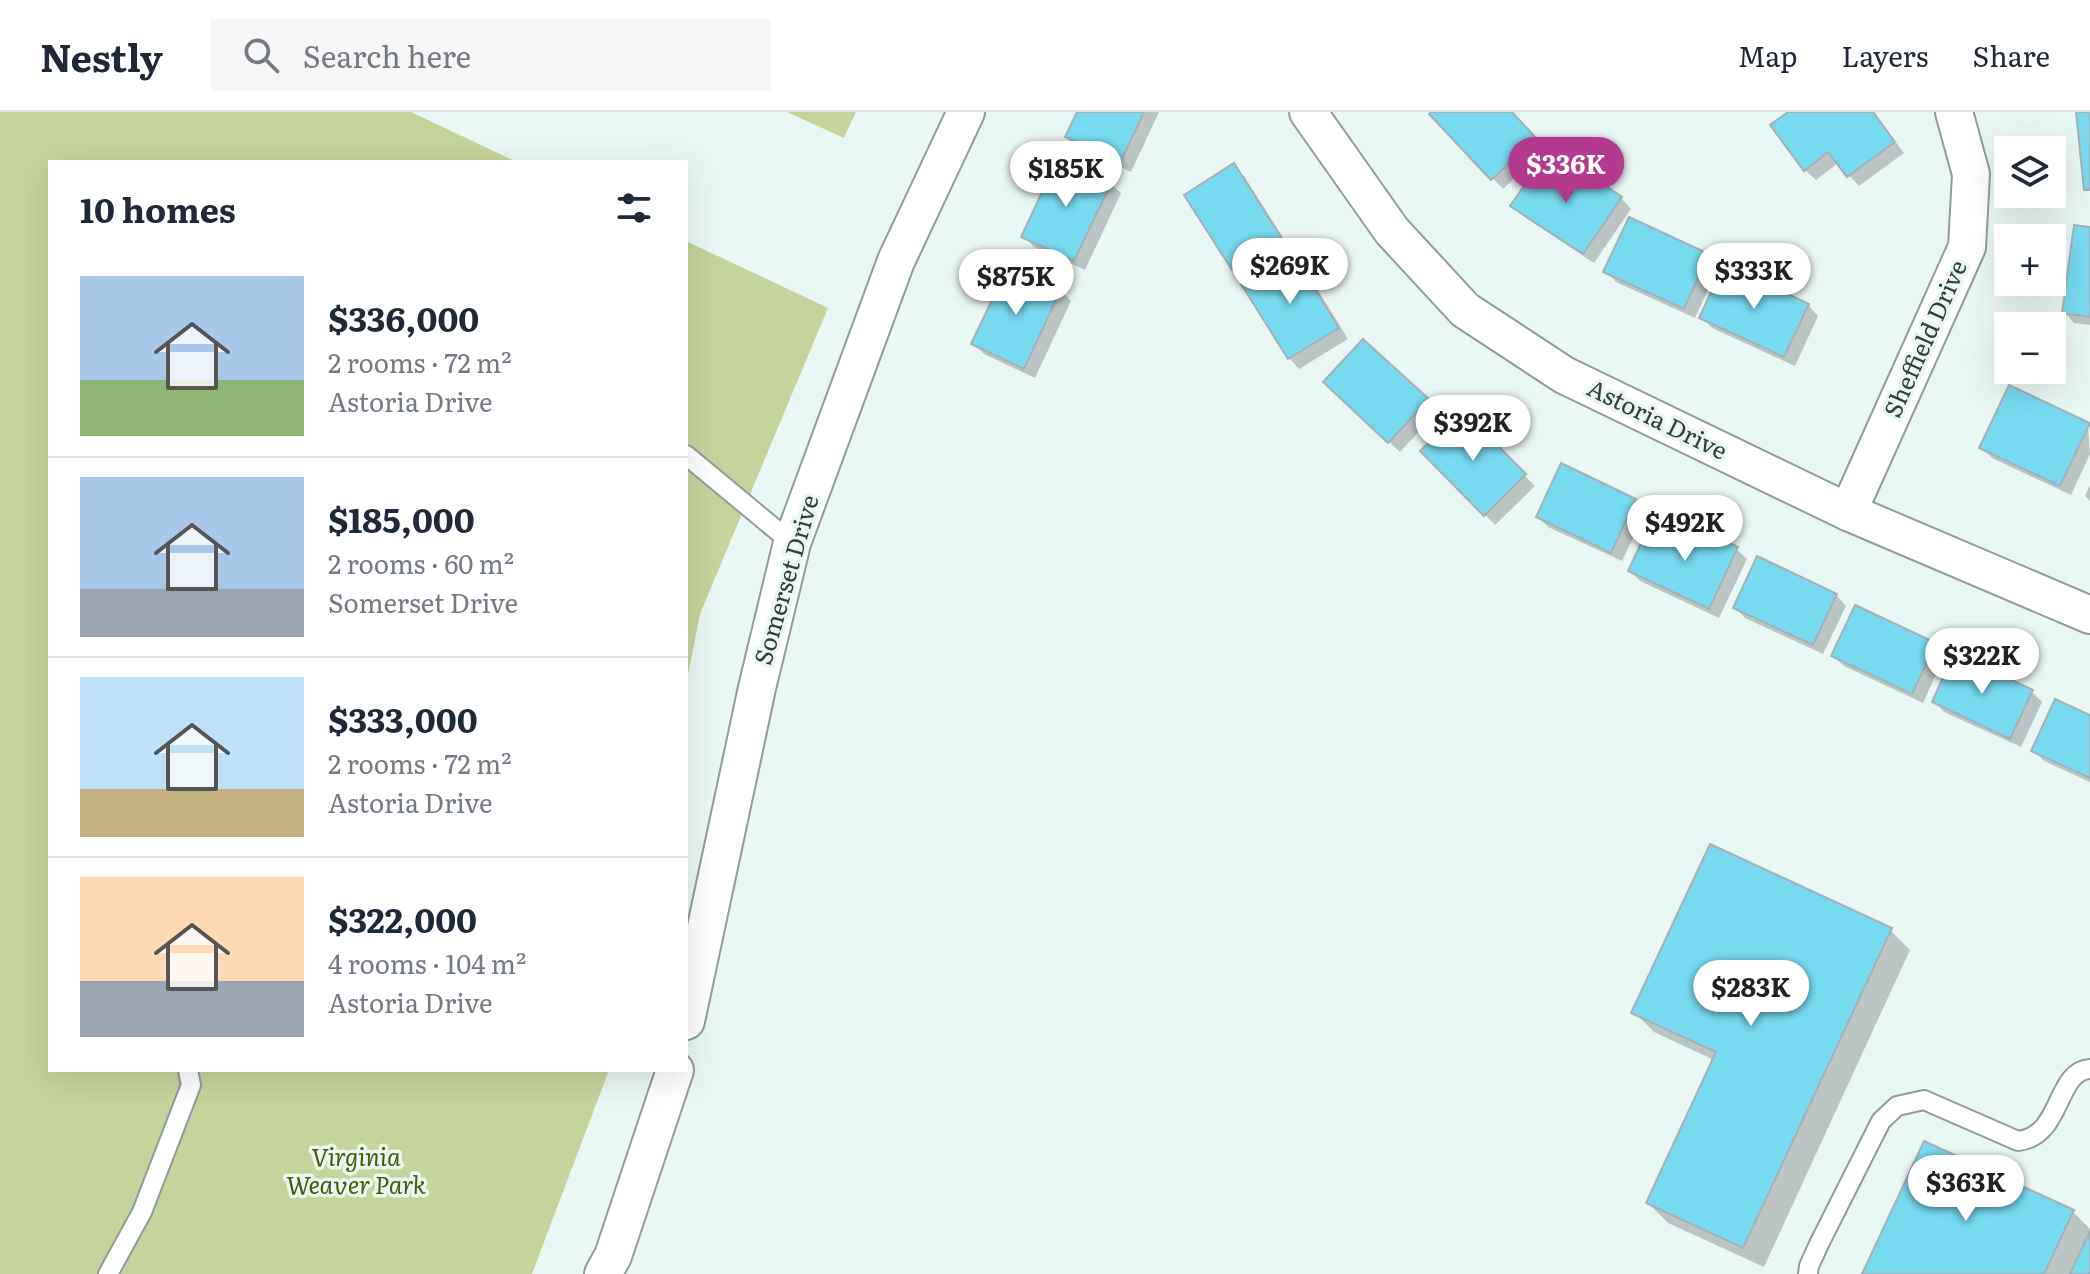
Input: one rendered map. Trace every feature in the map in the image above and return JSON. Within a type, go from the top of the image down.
[{"type":"street","name":"Somerset Drive","points":[[688,1012],[757,688],[792,543],[896,261],[966,112]]},
{"type":"street","name":"Astoria Drive","points":[[1308,112],[1392,231],[1465,310],[1564,375],[1848,512],[2090,615]]},
{"type":"street","name":"Sheffield Drive","points":[[1848,512],[1967,247],[1971,174],[1954,112]]},
{"type":"street","points":[[603,1274],[613,1256],[674,1072]]},
{"type":"lane","points":[[688,457],[792,543]]},
{"type":"lane","points":[[1808,1274],[1819,1244],[1881,1121],[1897,1106],[1924,1100],[2018,1141],[2031,1139],[2046,1126],[2070,1080],[2088,1063]]},
{"type":"lane","points":[[108,1274],[142,1212],[191,1085],[188,1072]]},
{"type":"green space","name":"Virginia Weaver Park","points":[[0,112],[411,112],[513,160],[48,160],[48,1072],[608,1072],[532,1274],[0,1274]]},
{"type":"green space","points":[[787,112],[856,112],[844,138]]},
{"type":"green space","points":[[688,242],[828,308],[700,614],[688,675]]},
{"type":"building","points":[[1077,112],[1144,112],[1120,163],[1065,137]]},
{"type":"building","points":[[1512,112],[1536,138],[1491,180],[1429,114]]},
{"type":"building","points":[[1788,112],[1873,112],[1895,142],[1847,177],[1828,152],[1804,171],[1770,125]]},
{"type":"building","points":[[2076,112],[2090,112],[2090,190],[2084,190]]},
{"type":"building","points":[[1059,156],[1112,181],[1074,261],[1021,237]]},
{"type":"building","points":[[1543,158],[1580,183],[1587,173],[1622,197],[1583,254],[1510,206]]},
{"type":"building","points":[[1234,163],[1282,239],[1232,270],[1184,195]]},
{"type":"building","points":[[1629,217],[1709,254],[1684,309],[1603,272]]},
{"type":"building","points":[[2074,225],[2090,227],[2090,317],[2062,312]]},
{"type":"building","points":[[1293,253],[1339,328],[1288,359],[1241,284]]},
{"type":"building","points":[[1009,264],[1061,289],[1024,369],[971,344]]},
{"type":"building","points":[[1724,264],[1809,304],[1784,357],[1699,318]]},
{"type":"building","points":[[1363,339],[1429,399],[1388,443],[1323,382]]},
{"type":"building","points":[[2009,385],[2090,423],[2060,486],[1979,448]]},
{"type":"building","points":[[1462,410],[1526,474],[1484,516],[1420,451]]},
{"type":"building","points":[[1561,463],[1636,499],[1611,553],[1536,517]]},
{"type":"building","points":[[1689,524],[1738,547],[1709,609],[1628,571],[1649,526],[1681,541]]},
{"type":"building","points":[[1757,556],[1837,594],[1813,645],[1733,608]]},
{"type":"building","points":[[1855,605],[1936,643],[1912,694],[1831,656]]},
{"type":"building","points":[[1954,653],[2033,690],[2010,739],[1932,702]]},
{"type":"building","points":[[2055,699],[2090,715],[2090,778],[2031,751]]},
{"type":"building","points":[[1710,844],[1892,928],[1743,1248],[1646,1203],[1716,1052],[1631,1013]]},
{"type":"building","points":[[1924,1141],[2074,1210],[2044,1274],[1862,1274]]},
{"type":"building","points":[[2090,1231],[2090,1274],[2070,1274]]}]
